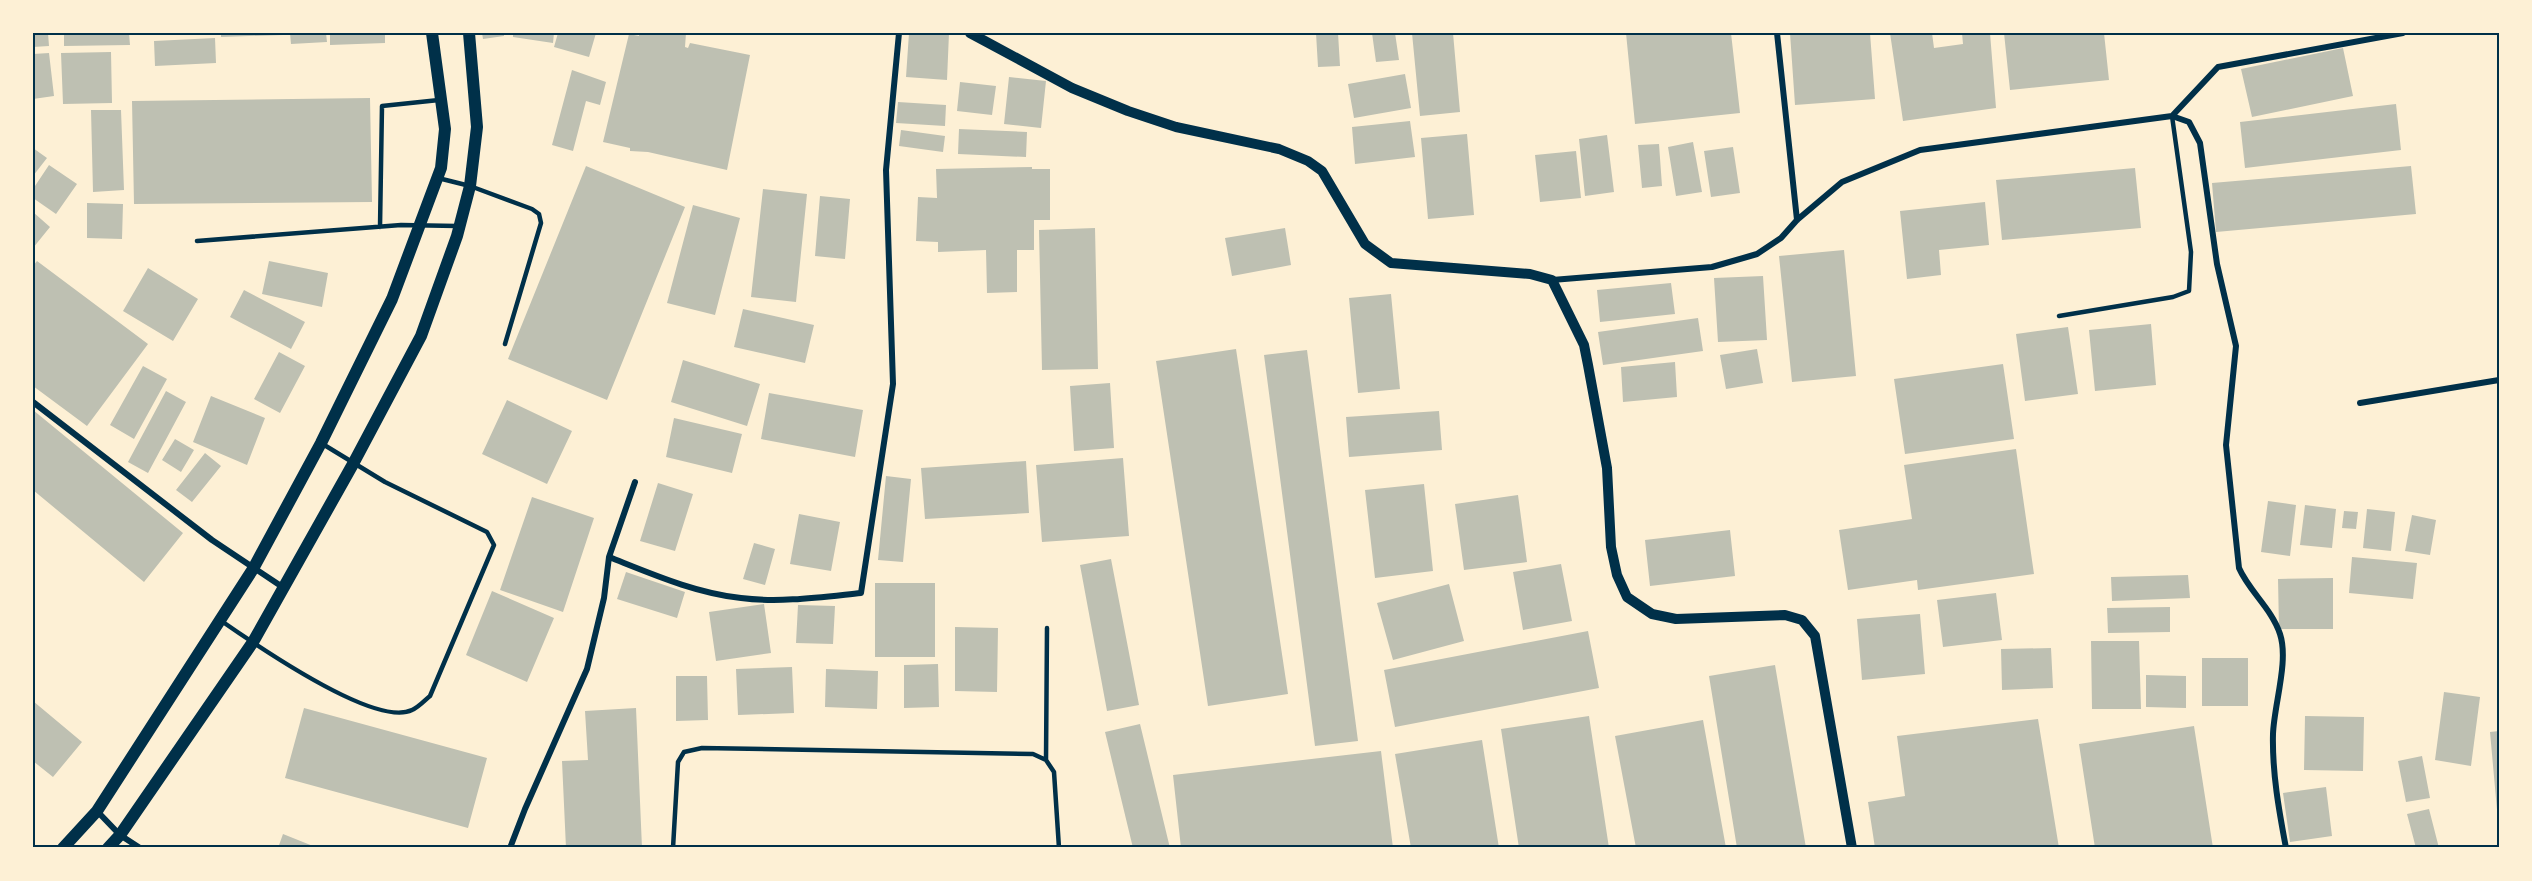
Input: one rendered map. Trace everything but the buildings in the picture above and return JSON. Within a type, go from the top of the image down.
[{"type":"main road","points":[[63,848],[97,811],[253,569],[321,443],[392,299],[441,168],[445,129],[432,33]]},
{"type":"main road","points":[[108,848],[120,835],[253,642],[353,464],[421,336],[460,226],[470,186],[477,127],[469,33]]},
{"type":"street","points":[[609,557],[678,584],[741,598],[799,598],[861,593],[893,384],[886,170],[898,33]]},
{"type":"street","points":[[970,33],[1072,88],[1128,111],[1176,127],[1279,149],[1308,161],[1322,171],[1365,244],[1391,263],[1530,274],[1552,280],[1712,267],[1757,254],[1781,237],[1797,220],[1842,182],[1920,150],[2172,116],[2189,122],[2200,144],[2217,264],[2236,346],[2226,445],[2239,568],[2244,580],[2274,621],[2280,635],[2282,655],[2273,734],[2276,795],[2286,848]]},
{"type":"street","points":[[1778,33],[1797,220]]},
{"type":"street","points":[[2172,116],[2218,67],[2403,33]]},
{"type":"street","points":[[1552,280],[1579,334],[1586,355],[1607,468],[1611,547],[1617,575],[1627,597],[1652,614],[1676,619],[1785,615],[1802,620],[1815,636],[1852,848]]},
{"type":"street","points":[[2360,403],[2499,380]]},
{"type":"street","points":[[33,402],[76,437],[253,569],[284,588]]},
{"type":"street","points":[[510,848],[587,669],[604,598],[609,557],[635,482]]},
{"type":"street","points":[[97,811],[120,835],[140,848]]},
{"type":"lane","points":[[380,227],[382,106],[442,100]]},
{"type":"lane","points":[[2059,316],[2173,297],[2189,291],[2191,252],[2172,116]]},
{"type":"lane","points":[[437,178],[470,186],[532,208],[539,214],[541,223],[505,344]]},
{"type":"lane","points":[[197,241],[421,224],[460,226]]},
{"type":"lane","points":[[220,620],[278,660],[367,706],[390,713],[412,711],[430,696],[494,544],[487,532],[353,464],[321,443]]},
{"type":"lane","points":[[1046,760],[1047,628]]},
{"type":"lane","points":[[673,848],[678,762],[684,752],[702,748],[1033,753],[1046,760],[1054,772],[1059,848]]}]
